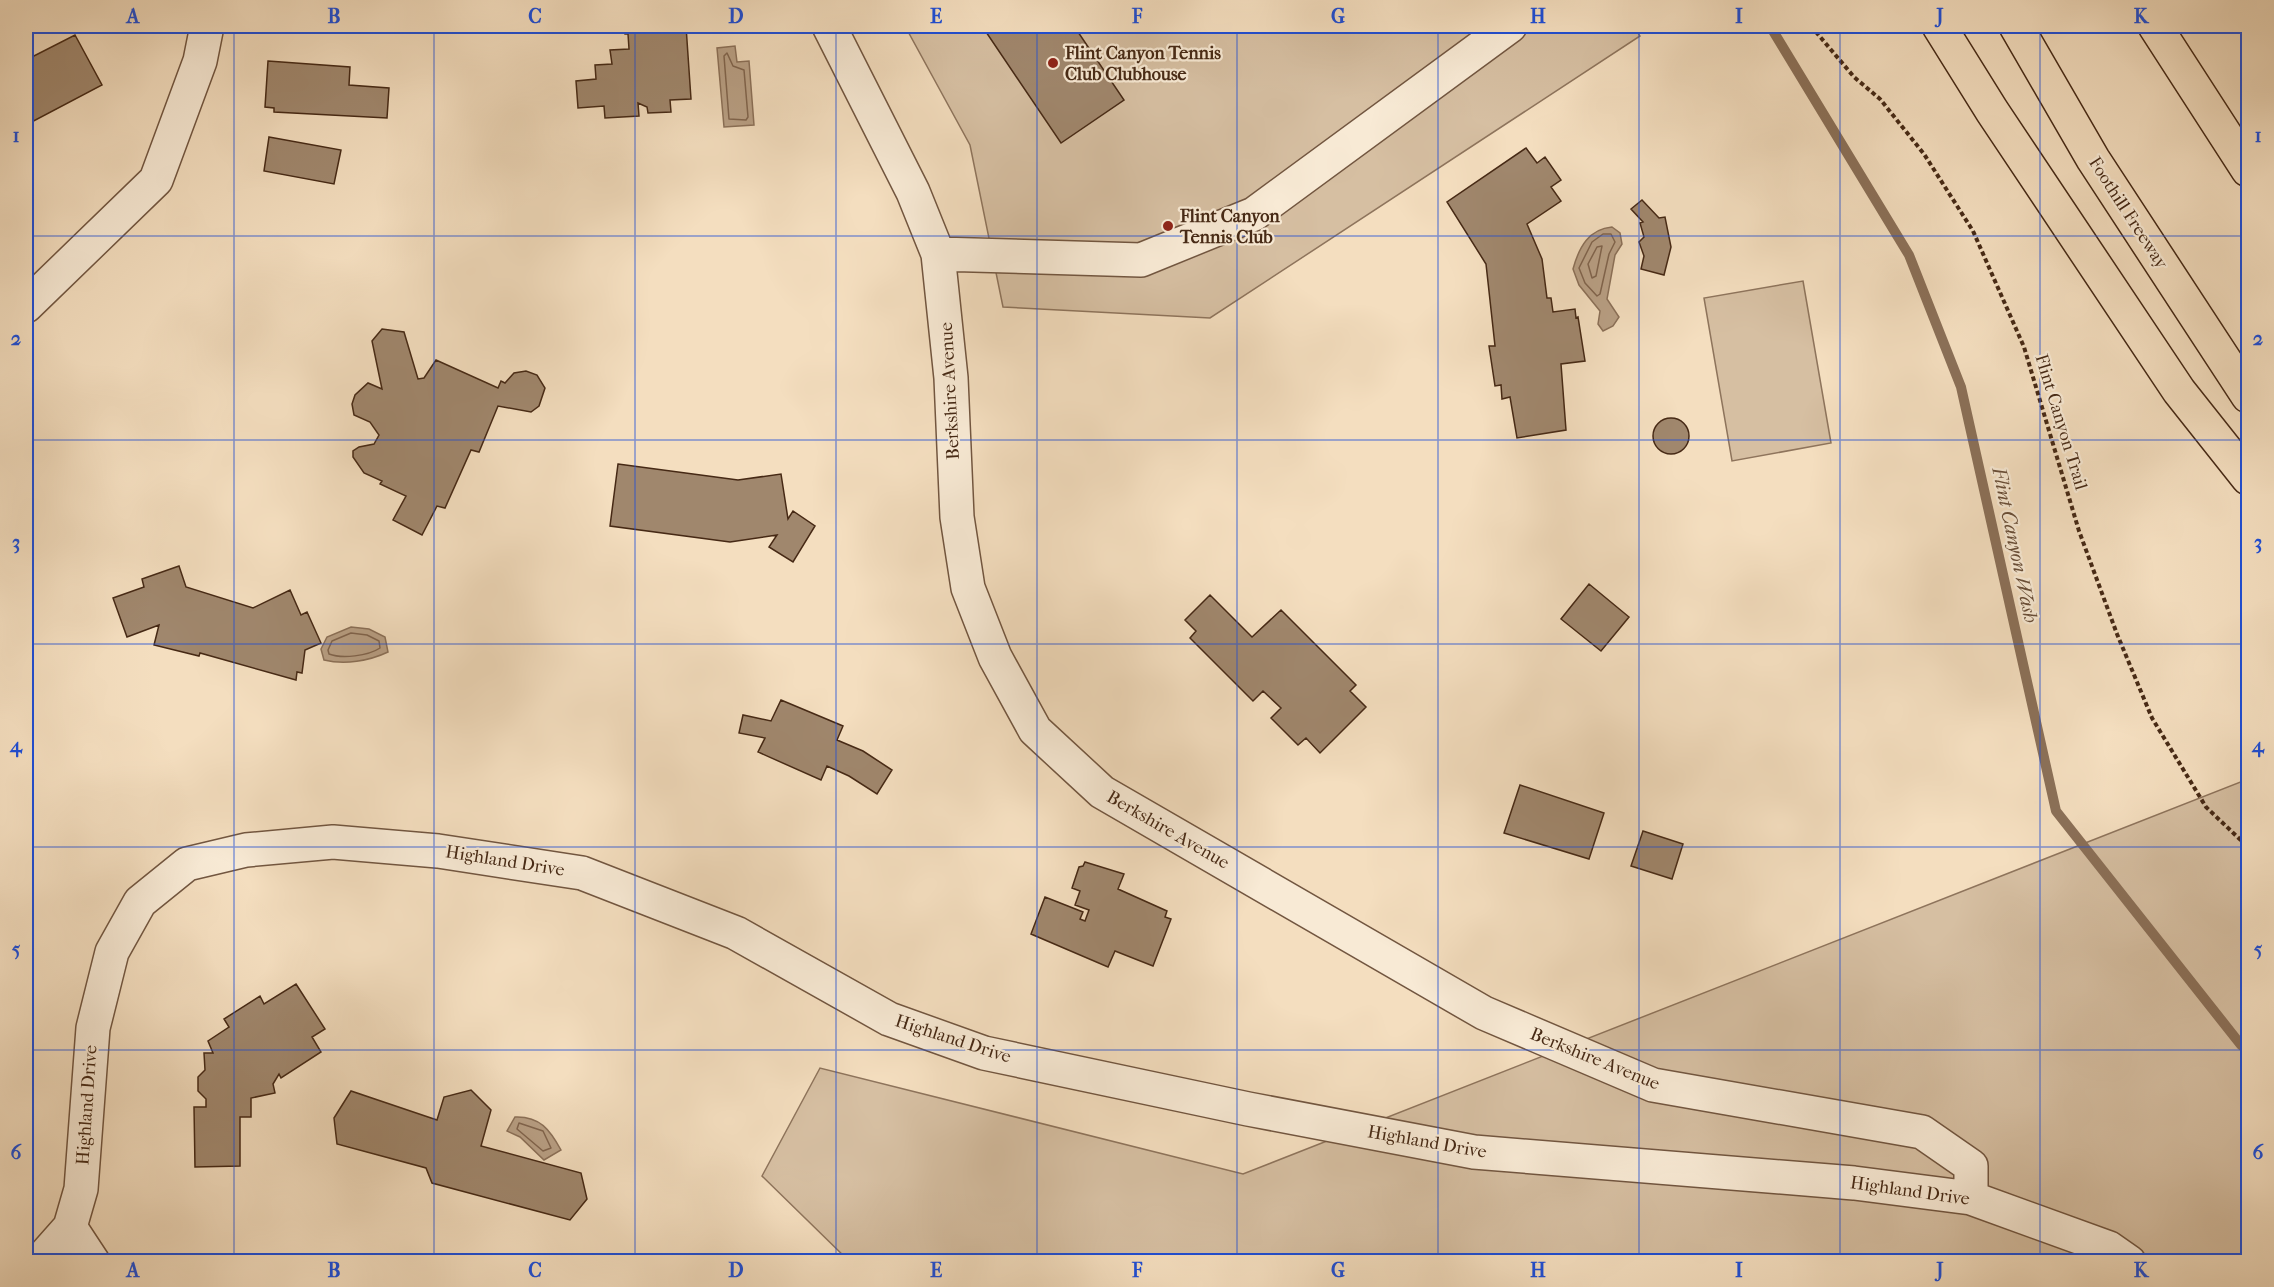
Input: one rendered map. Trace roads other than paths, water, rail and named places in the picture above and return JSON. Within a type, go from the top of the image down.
[{"type":"highway","points":[[1939,26],[1992,111],[2179,391],[2248,478]]},
{"type":"highway","name":"Foothill Freeway","points":[[2016,26],[2093,159],[2248,396]]},
{"type":"highway","points":[[2155,26],[2248,170]]},
{"type":"street","points":[[26,306],[156,180],[200,61],[207,26]]},
{"type":"street","name":"Berkshire Avenue","points":[[829,26],[914,192],[938,254],[951,378],[957,517],[968,588],[995,657],[1035,730],[1102,792],[1484,1012],[1653,1085],[1922,1132],[1971,1166],[1971,1198]]},
{"type":"street","points":[[938,254],[1141,260],[1254,214],[1510,26]]},
{"type":"street","name":"Highland Drive","points":[[70,1227],[81,1189],[93,1028],[112,952],[141,902],[187,864],[246,850],[333,842],[438,850],[582,873],[736,933],[889,1019],[995,1055],[1474,1152],[1854,1183],[1971,1198],[2109,1248],[2128,1262]]},
{"type":"street","points":[[39,1262],[70,1227],[93,1262]]},
{"type":"water","points":[[735,46],[737,62],[749,61],[754,125],[724,127],[717,48]]},
{"type":"water","points":[[1612,227],[1620,233],[1622,244],[1615,255],[1607,299],[1619,317],[1613,326],[1603,331],[1598,324],[1600,311],[1579,285],[1573,269],[1578,253],[1586,240],[1597,231]]},
{"type":"water","points":[[351,627],[369,629],[385,637],[388,652],[357,661],[324,660],[321,649],[327,637]]},
{"type":"water","points":[[515,1117],[524,1117],[538,1122],[553,1136],[561,1150],[544,1160],[520,1137],[507,1131]]},
{"type":"waterway","name":"Flint Canyon Wash","points":[[1770,26],[1909,255],[1961,387],[2056,811],[2241,1045],[2248,1050]]},
{"type":"place","name":"Flint Canyon Tennis Club Clubhouse","points":[[1053,63]]},
{"type":"place","name":"Flint Canyon Tennis Club","points":[[1168,226]]}]
